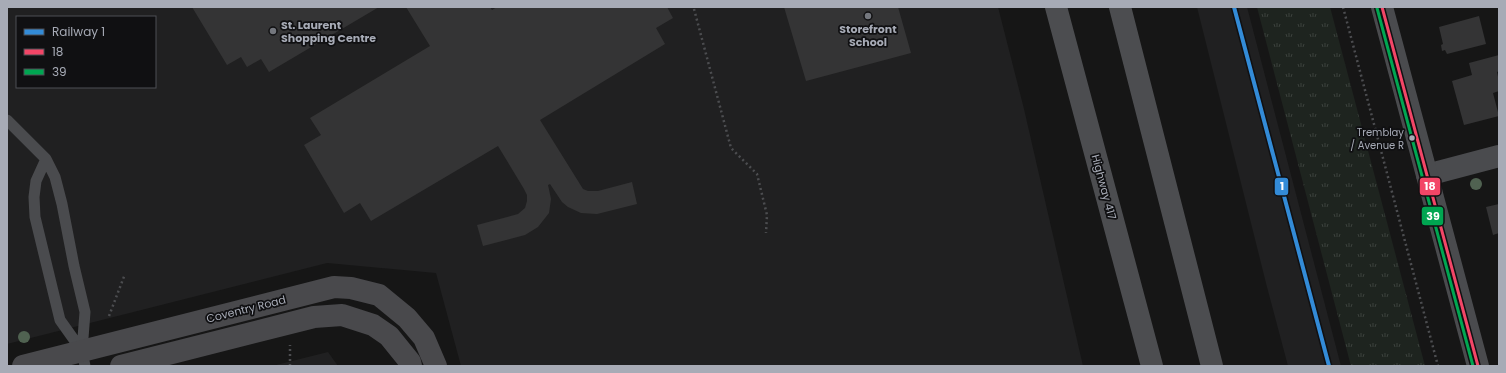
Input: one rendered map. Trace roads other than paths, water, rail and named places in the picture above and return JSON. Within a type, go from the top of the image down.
[{"type":"highway","points":[[1046,7],[1091,141]]},
{"type":"highway","name":"Highway 417","points":[[1056,7],[1152,366]]},
{"type":"highway","points":[[1120,7],[1212,366]]},
{"type":"main road","name":"Coventry Road","points":[[23,366],[84,358],[318,291],[334,288],[351,288],[379,295],[407,318],[424,338],[436,366]]},
{"type":"main road","points":[[121,366],[314,317],[342,314],[373,325],[389,336],[410,362],[411,366]]},
{"type":"street","points":[[1382,7],[1478,366]]},
{"type":"street","points":[[1427,175],[1499,156]]},
{"type":"lane","points":[[7,120],[46,159],[55,176],[85,312],[84,358]]},
{"type":"lane","points":[[46,159],[36,182],[34,197],[36,223],[60,320],[84,358]]},
{"type":"rail line","name":"1","points":[[1234,7],[1329,366]]},
{"type":"place","name":"Storefront School","points":[[868,16]]},
{"type":"place","name":"St. Laurent Shopping Centre","points":[[273,31]]},
{"type":"place","name":"Tremblay / Avenue R","points":[[1412,138]]}]
